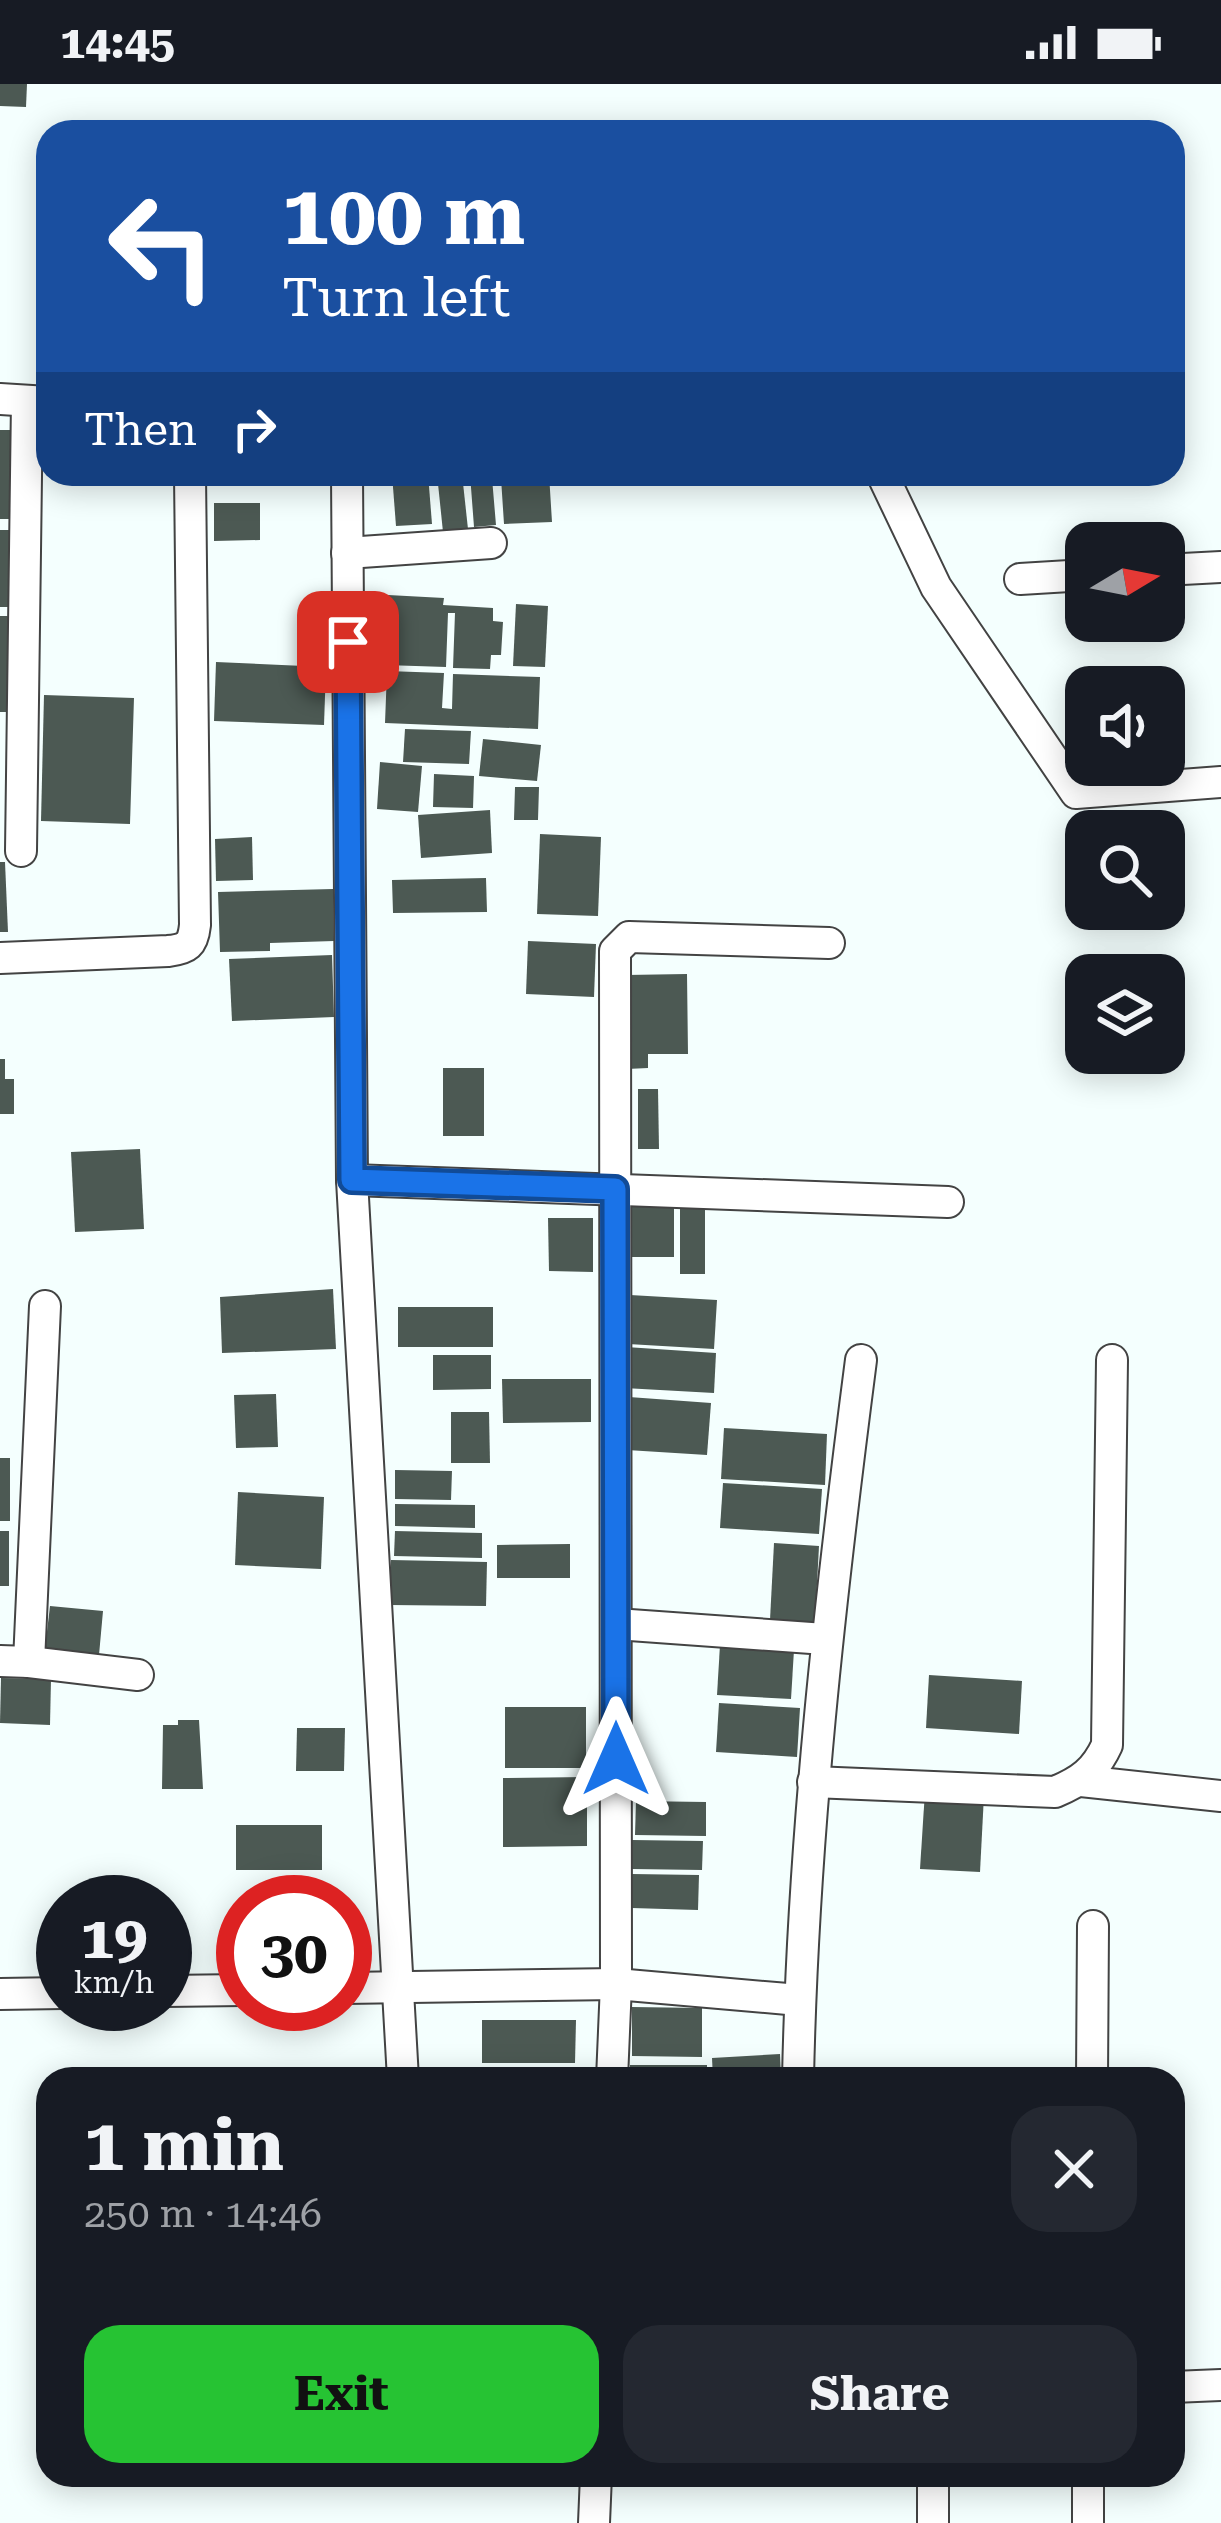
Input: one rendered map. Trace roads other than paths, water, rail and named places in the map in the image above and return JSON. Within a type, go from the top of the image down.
[{"type":"street","points":[[21,851],[25,401]]},
{"type":"street","points":[[0,958],[168,951],[185,949],[194,937],[190,486]]},
{"type":"street","points":[[346,486],[352,1180],[403,2067]]},
{"type":"street","points":[[888,486],[936,586],[1076,793],[1221,782]]},
{"type":"street","points":[[347,553],[491,543]]},
{"type":"street","points":[[1185,569],[1221,567]]},
{"type":"street","points":[[1020,579],[1065,576]]},
{"type":"street","points":[[613,2067],[615,951],[621,942],[637,937],[829,943]]},
{"type":"street","points":[[352,1180],[948,1202]]},
{"type":"street","points":[[45,1306],[15,1662],[138,1675]]},
{"type":"street","points":[[798,2067],[825,1639],[861,1360]]},
{"type":"street","points":[[813,1782],[1055,1792],[1081,1781],[1097,1766],[1107,1745],[1112,1360]]},
{"type":"street","points":[[616,1624],[825,1639]]},
{"type":"street","points":[[1081,1781],[1221,1796]]},
{"type":"street","points":[[1092,2067],[1093,1926]]},
{"type":"street","points":[[372,1988],[616,1984],[800,2000]]},
{"type":"street","points":[[0,1994],[36,1993]]},
{"type":"street","points":[[1185,2386],[1221,2385]]},
{"type":"street","points":[[594,2523],[596,2487]]},
{"type":"street","points":[[933,2487],[933,2523]]},
{"type":"street","points":[[1088,2487],[1088,2523]]}]
